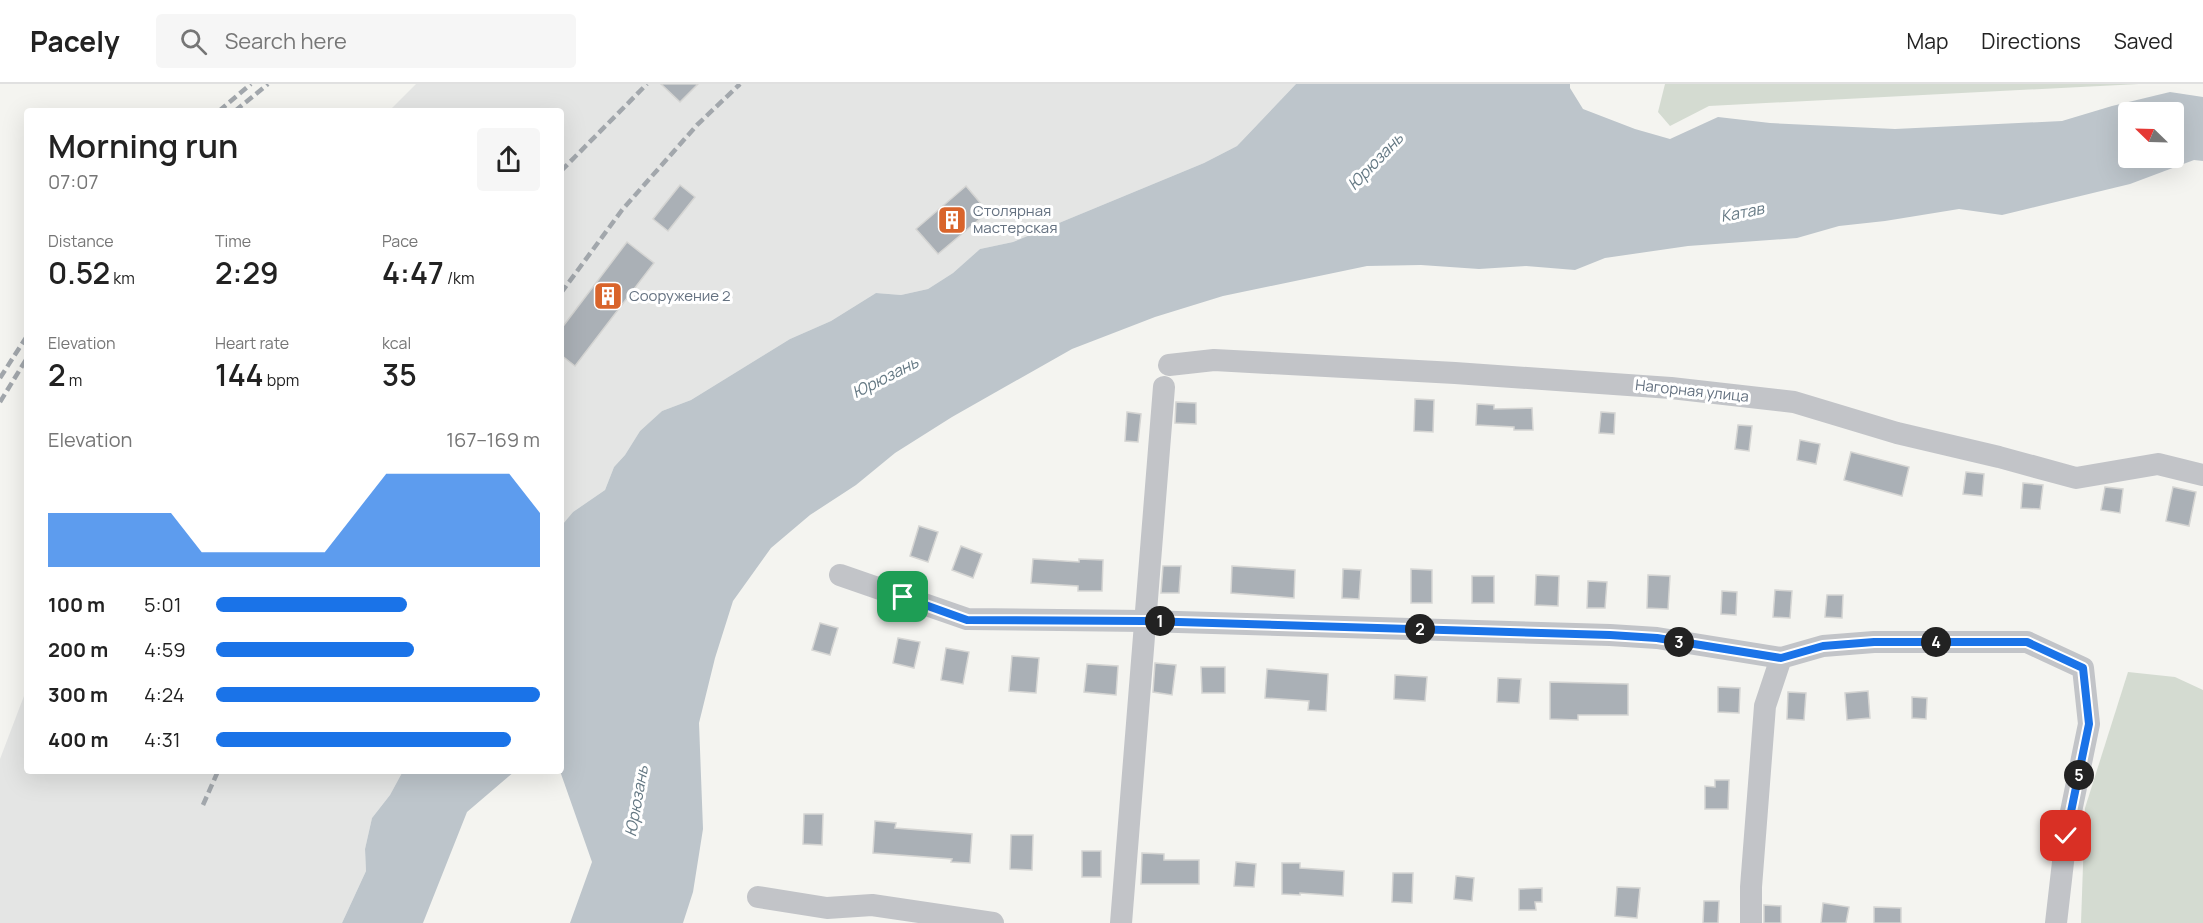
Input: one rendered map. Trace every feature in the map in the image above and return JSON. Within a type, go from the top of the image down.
[{"type":"street","name":"Нагорная улица","points":[[1169,365],[1214,360],[1671,388],[1794,402],[1897,433],[2076,478],[2158,464],[2203,475]]},
{"type":"street","points":[[1121,923],[1164,387]]},
{"type":"street","points":[[840,575],[967,620],[1144,621],[1621,636],[1657,638],[1781,658],[1823,646],[1874,642],[2027,642],[2083,668],[2089,724],[2066,836],[2056,923]]},
{"type":"street","points":[[1751,923],[1751,887],[1765,706],[1781,658]]},
{"type":"street","points":[[758,897],[827,908],[872,905],[993,923]]},
{"type":"shaded area","points":[[416,84],[1296,84],[1237,146],[1204,163],[1013,242],[980,249],[953,273],[928,289],[901,295],[876,293],[831,321],[790,339],[691,400],[662,411],[640,431],[625,455],[614,467],[605,490],[573,512],[564,524],[564,108],[392,108]]},
{"type":"shaded area","points":[[1665,84],[2139,84],[1709,106],[1670,126],[1658,112]]},
{"type":"shaded area","points":[[2128,672],[2175,677],[2203,690],[2203,923],[2081,923],[2085,808]]},
{"type":"shaded area","points":[[24,696],[24,774],[401,774],[390,795],[372,818],[365,849],[366,871],[342,923],[0,923],[0,759]]},
{"type":"water","points":[[1296,84],[1570,84],[1570,88],[1583,109],[1635,129],[1670,139],[1718,117],[1770,123],[1895,129],[2062,121],[2118,105],[2118,168],[2173,168],[2130,184],[2002,215],[1959,209],[1839,226],[1797,238],[1688,246],[1605,258],[1575,270],[1526,266],[1479,269],[1421,265],[1367,266],[1223,296],[1155,317],[1072,349],[952,417],[895,453],[856,485],[810,515],[771,548],[733,601],[715,658],[699,723],[703,829],[693,892],[683,923],[570,923],[592,862],[561,774],[564,774],[564,523],[573,512],[605,490],[614,467],[625,455],[640,431],[662,411],[691,400],[790,339],[831,321],[876,293],[901,295],[928,289],[953,273],[980,249],[1013,242],[1204,163],[1237,146]]},
{"type":"water","points":[[2170,92],[2203,97],[2203,161],[2194,160],[2184,164],[2184,102],[2129,102]]},
{"type":"water","points":[[401,774],[511,774],[467,812],[423,923],[342,923],[366,871],[365,849],[372,818],[390,795]]},
{"type":"building","points":[[661,84],[698,84],[680,102]]},
{"type":"building","points":[[680,185],[695,197],[668,231],[653,219]]},
{"type":"building","name":"Столярная мастерская","points":[[966,186],[988,212],[938,254],[916,229]]},
{"type":"building","name":"Сооружение 2","points":[[627,242],[654,263],[575,366],[564,357],[564,325]]},
{"type":"building","points":[[1415,399],[1434,400],[1433,432],[1414,431]]},
{"type":"building","points":[[1176,402],[1196,403],[1196,424],[1175,423]]},
{"type":"building","points":[[1477,404],[1494,405],[1494,409],[1532,408],[1533,430],[1476,425]]},
{"type":"building","points":[[1127,412],[1141,414],[1138,442],[1125,441]]},
{"type":"building","points":[[1601,412],[1615,413],[1614,434],[1599,433]]},
{"type":"building","points":[[1738,425],[1752,426],[1749,451],[1735,449]]},
{"type":"building","points":[[1800,440],[1820,444],[1816,464],[1797,460]]},
{"type":"building","points":[[1851,452],[1909,467],[1902,496],[1844,480]]},
{"type":"building","points":[[1966,472],[1984,474],[1982,496],[1963,494]]},
{"type":"building","points":[[2023,483],[2043,485],[2040,509],[2021,508]]},
{"type":"building","points":[[2105,487],[2123,489],[2120,513],[2101,510]]},
{"type":"building","points":[[2173,487],[2196,492],[2189,526],[2166,521]]},
{"type":"building","points":[[919,526],[938,532],[928,562],[910,556]]},
{"type":"building","points":[[961,546],[982,554],[973,578],[952,570]]},
{"type":"building","points":[[1033,559],[1079,562],[1079,559],[1103,560],[1102,591],[1078,591],[1078,586],[1031,583]]},
{"type":"building","points":[[1163,566],[1181,566],[1179,593],[1161,593]]},
{"type":"building","points":[[1232,566],[1295,570],[1294,598],[1231,593]]},
{"type":"building","points":[[1343,569],[1361,570],[1359,599],[1342,598]]},
{"type":"building","points":[[1411,569],[1432,570],[1432,603],[1411,603]]},
{"type":"building","points":[[1536,575],[1559,576],[1558,606],[1535,605]]},
{"type":"building","points":[[1648,575],[1670,576],[1668,609],[1647,608]]},
{"type":"building","points":[[1472,576],[1494,576],[1494,603],[1472,603]]},
{"type":"building","points":[[1588,581],[1607,582],[1605,608],[1587,608]]},
{"type":"building","points":[[1775,590],[1792,591],[1790,618],[1773,617]]},
{"type":"building","points":[[1722,591],[1737,592],[1736,615],[1721,614]]},
{"type":"building","points":[[1827,595],[1843,595],[1842,618],[1825,617]]},
{"type":"building","points":[[820,623],[838,628],[830,655],[812,650]]},
{"type":"building","points":[[898,638],[920,642],[914,668],[893,663]]},
{"type":"building","points":[[946,648],[969,652],[963,684],[941,680]]},
{"type":"building","points":[[1012,656],[1039,658],[1036,693],[1009,691]]},
{"type":"building","points":[[1155,663],[1176,665],[1172,695],[1153,692]]},
{"type":"building","points":[[1087,664],[1118,666],[1116,695],[1084,692]]},
{"type":"building","points":[[1201,667],[1225,667],[1225,693],[1202,693]]},
{"type":"building","points":[[1267,669],[1328,674],[1326,711],[1308,710],[1309,701],[1265,698]]},
{"type":"building","points":[[1395,675],[1427,677],[1425,701],[1394,699]]},
{"type":"building","points":[[1498,678],[1521,679],[1519,703],[1497,702]]},
{"type":"building","points":[[1550,682],[1628,684],[1628,715],[1578,715],[1578,720],[1550,719]]},
{"type":"building","points":[[1718,687],[1740,688],[1739,713],[1718,712]]},
{"type":"building","points":[[1868,691],[1870,718],[1847,720],[1845,693]]},
{"type":"building","points":[[1788,692],[1806,693],[1804,720],[1787,719]]},
{"type":"building","points":[[1912,697],[1927,698],[1926,719],[1912,718]]},
{"type":"building","points":[[1715,780],[1729,780],[1728,809],[1705,809],[1705,786],[1715,787]]},
{"type":"building","points":[[804,814],[823,814],[822,845],[803,844]]},
{"type":"building","points":[[875,821],[896,823],[895,828],[972,834],[970,863],[951,862],[952,859],[873,853]]},
{"type":"building","points":[[1011,835],[1033,835],[1032,870],[1010,869]]},
{"type":"building","points":[[1082,851],[1101,851],[1101,877],[1082,877]]},
{"type":"building","points":[[1142,853],[1164,854],[1164,860],[1199,860],[1199,884],[1141,884]]},
{"type":"building","points":[[1236,862],[1256,864],[1254,887],[1234,886]]},
{"type":"building","points":[[1282,863],[1300,863],[1300,868],[1344,871],[1343,896],[1282,894]]},
{"type":"building","points":[[1393,873],[1413,873],[1412,903],[1392,902]]},
{"type":"building","points":[[1456,876],[1474,878],[1472,901],[1454,899]]},
{"type":"building","points":[[1617,887],[1640,888],[1637,918],[1615,916]]},
{"type":"building","points":[[1542,888],[1542,902],[1535,902],[1536,910],[1519,910],[1519,889]]},
{"type":"building","points":[[1704,901],[1719,901],[1718,923],[1703,923]]},
{"type":"building","points":[[1823,903],[1849,907],[1846,923],[1821,923]]},
{"type":"building","points":[[1764,905],[1781,906],[1781,923],[1764,923]]},
{"type":"building","points":[[1874,907],[1901,908],[1901,923],[1874,923]]},
{"type":"railway","points":[[223,108],[251,84]]},
{"type":"railway","points":[[239,108],[268,84]]},
{"type":"railway","points":[[564,168],[647,84]]},
{"type":"railway","points":[[564,289],[622,210],[697,125],[740,84]]},
{"type":"railway","points":[[0,378],[24,341]]},
{"type":"railway","points":[[0,402],[24,363]]},
{"type":"railway","points":[[203,805],[217,774]]},
{"type":"place","name":"Столярная мастерская","points":[[952,220]]},
{"type":"place","name":"Сооружение 2","points":[[608,296]]},
{"type":"route","points":[[903,597],[967,620],[1144,621],[1610,635],[1657,638],[1781,658],[1823,646],[1874,642],[2027,642],[2083,668],[2089,724],[2066,836]]},
{"type":"water label","name":"Юрюзань","points":[[1375,161]]},
{"type":"water label","name":"Катав","points":[[1742,212]]},
{"type":"water label","name":"Юрюзань","points":[[885,377]]},
{"type":"water label","name":"Юрюзань","points":[[636,801]]}]
